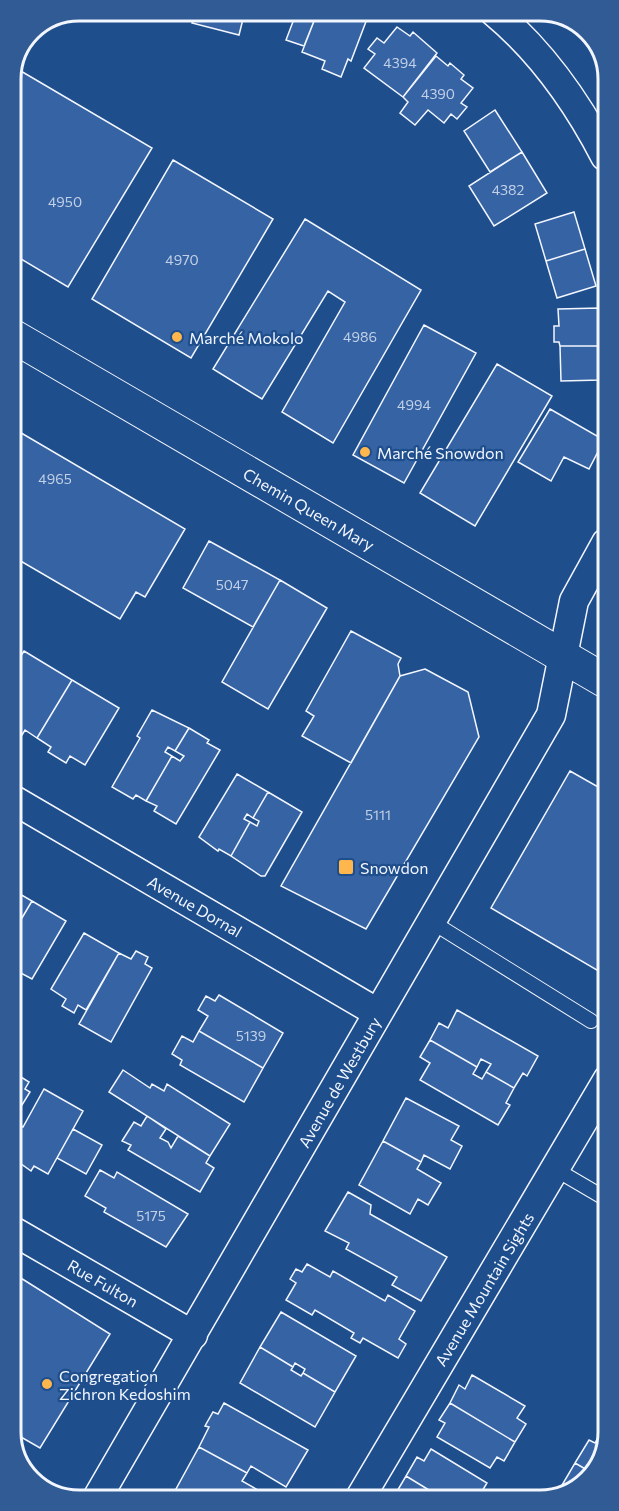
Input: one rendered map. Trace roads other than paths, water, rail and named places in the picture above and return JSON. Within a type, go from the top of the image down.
[{"type":"street","points":[[505,21],[523,38],[556,78],[591,128],[598,142]]},
{"type":"street","name":"Chemin Queen Mary","points":[[21,341],[598,677]]},
{"type":"street","name":"Avenue de Westbury","points":[[102,1490],[551,715],[574,601],[598,558]]},
{"type":"street","name":"Avenue Dornal","points":[[21,804],[378,1013]]},
{"type":"street","name":"Avenue Mountain Sights","points":[[365,1490],[598,1095]]},
{"type":"street","name":"Rue Fulton","points":[[21,1235],[193,1335]]},
{"type":"lane","points":[[432,922],[591,1020]]},
{"type":"lane","points":[[555,1169],[598,1194]]},
{"type":"place","name":"Marché Mokolo","points":[[177,337]]},
{"type":"place","name":"Marché Snowdon","points":[[365,452]]},
{"type":"place","name":"Snowdon","points":[[346,867]]},
{"type":"place","name":"Congregation Zichron Kedoshim","points":[[47,1384]]}]
